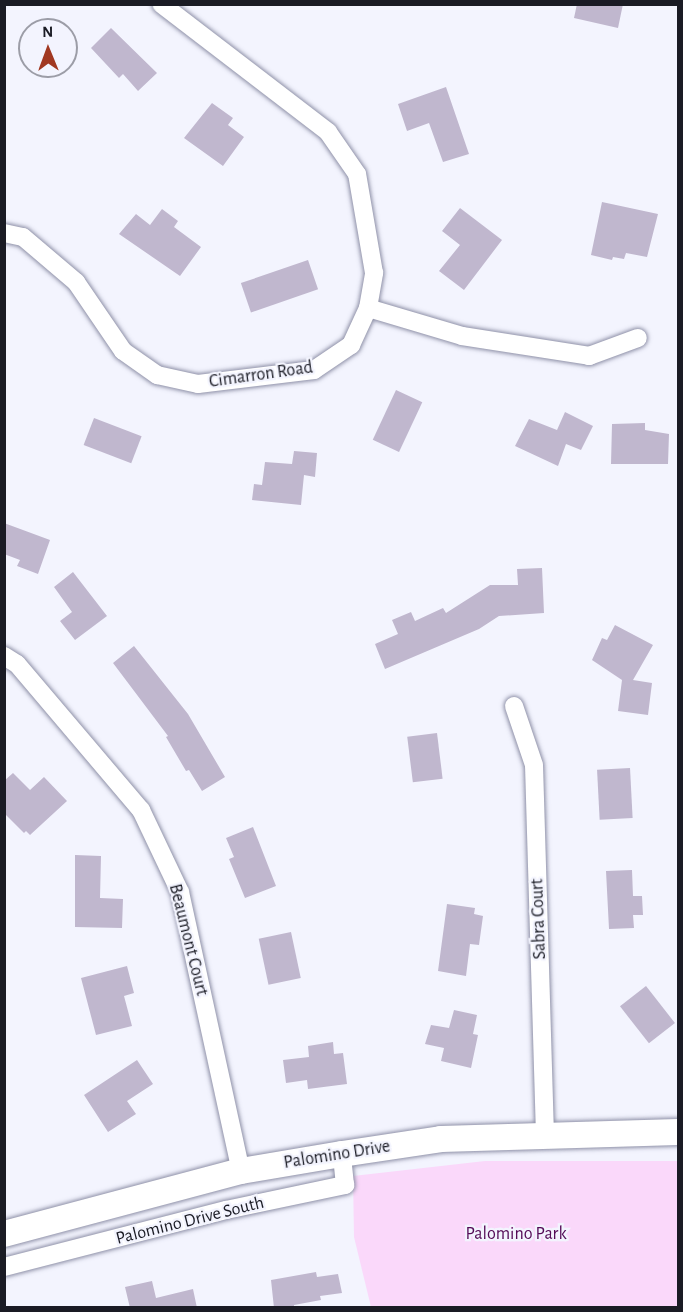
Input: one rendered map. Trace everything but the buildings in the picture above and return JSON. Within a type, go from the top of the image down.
[{"type":"street","name":"Cimarron Road","points":[[4,233],[23,237],[76,282],[123,351],[157,375],[198,384],[314,370],[351,345],[368,308],[374,273],[357,174],[328,132],[161,4]]},
{"type":"street","points":[[368,308],[462,336],[589,356],[638,338]]},
{"type":"street","name":"Beaumont Court","points":[[4,656],[17,664],[141,810],[180,892],[241,1171]]},
{"type":"street","name":"Sabra Court","points":[[514,706],[534,765],[545,1136]]},
{"type":"street","name":"Palomino Drive","points":[[4,1234],[241,1171],[441,1139],[678,1132]]},
{"type":"street","name":"Palomino Drive South","points":[[4,1267],[226,1210],[345,1185],[342,1154]]},
{"type":"green space","name":"Palomino Park","points":[[485,1161],[678,1161],[678,1307],[371,1307],[354,1237],[353,1176]]}]
